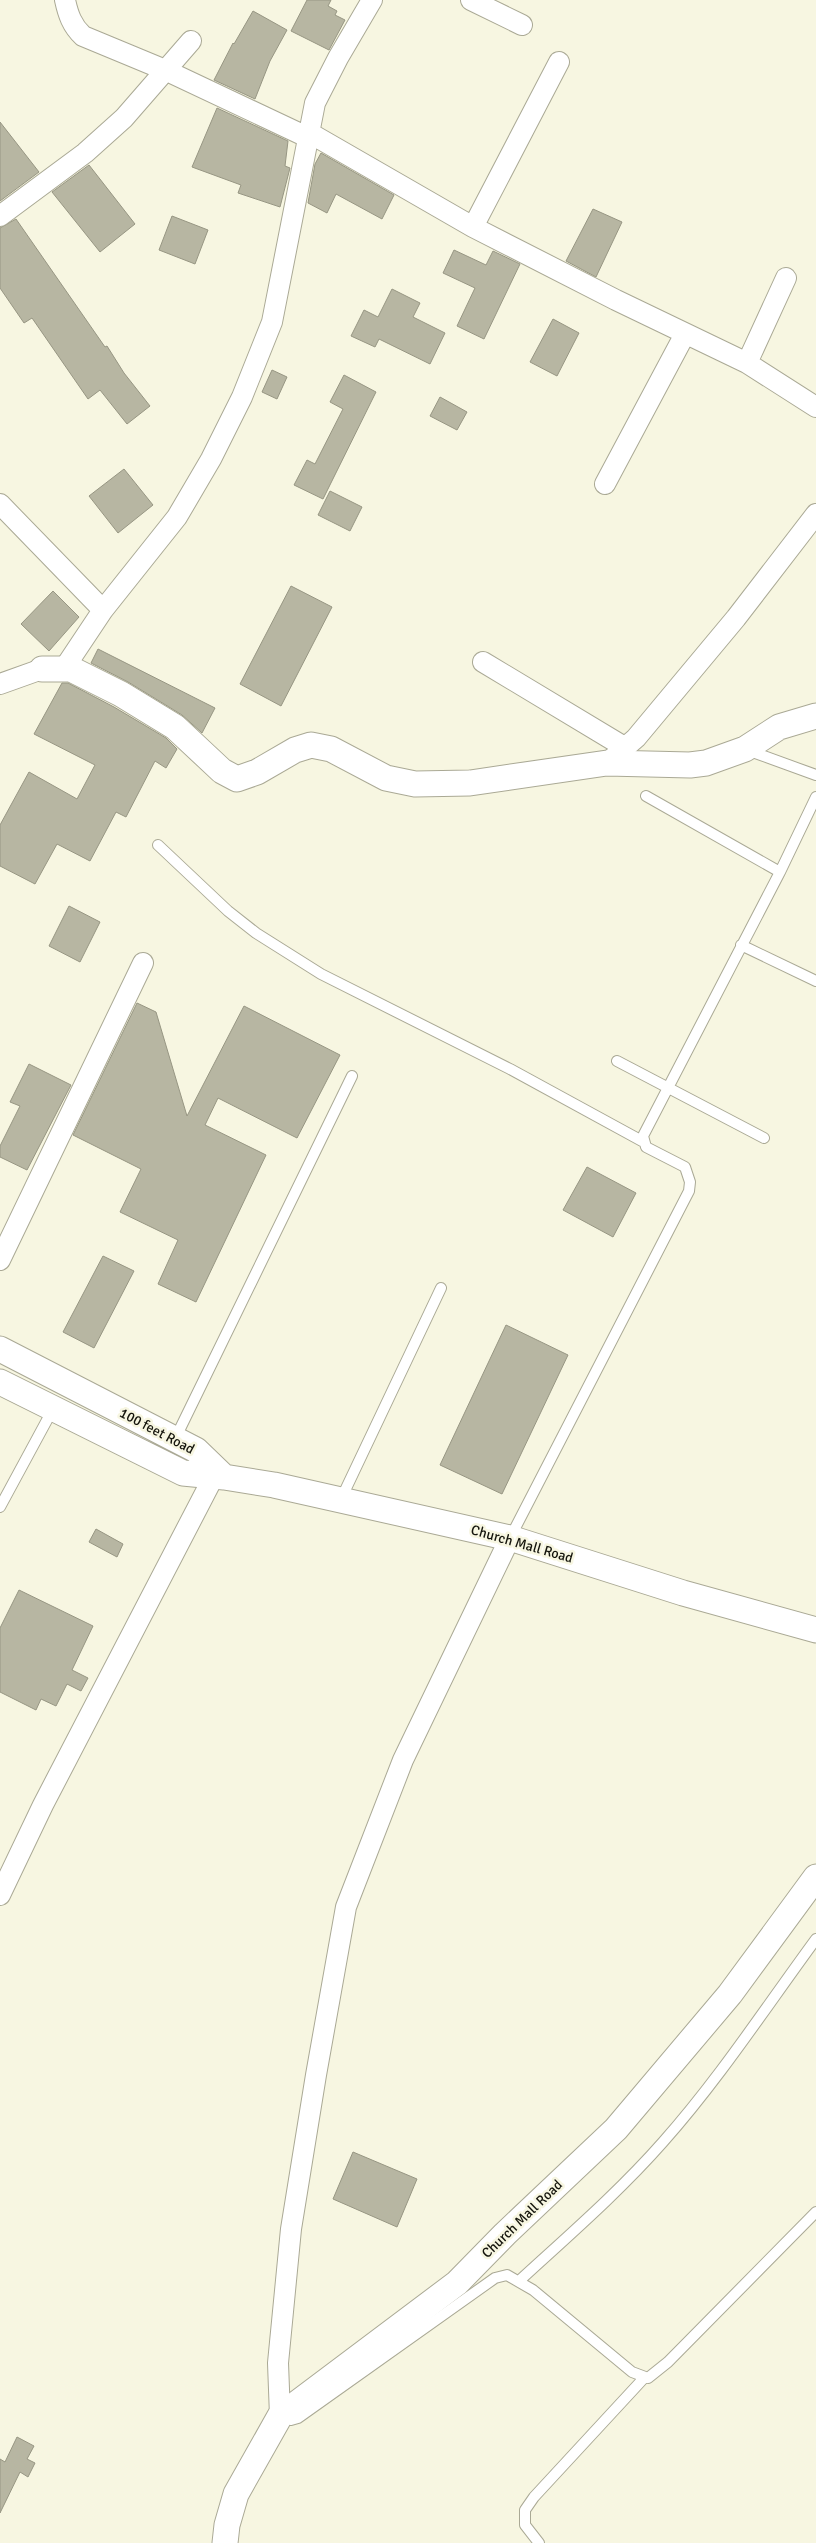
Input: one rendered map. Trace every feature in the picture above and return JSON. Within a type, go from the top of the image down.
[{"type":"street","points":[[65,0],[67,13],[75,29],[83,36],[165,70],[307,134],[473,227],[685,334],[747,362],[816,407]]},
{"type":"street","points":[[0,684],[53,668],[103,610],[177,516],[211,459],[245,389],[272,322],[307,134],[315,102],[372,0]]},
{"type":"street","points":[[471,0],[522,25]]},
{"type":"street","points":[[0,216],[85,153],[124,118],[191,41]]},
{"type":"street","points":[[473,227],[559,62]]},
{"type":"street","points":[[747,362],[786,278]]},
{"type":"street","points":[[605,484],[685,334]]},
{"type":"street","points":[[0,504],[103,610]]},
{"type":"street","points":[[607,763],[626,748],[736,618],[816,514]]},
{"type":"street","points":[[483,662],[626,748]]},
{"type":"street","points":[[53,668],[121,694],[175,727],[222,771],[234,778],[242,778],[295,750],[311,745],[321,746],[344,755],[386,778],[415,784],[470,783],[607,763],[690,765],[706,763],[745,749],[779,727],[816,716]]},
{"type":"street","points":[[0,1260],[143,963]]},
{"type":"street","name":"100 feet Road","points":[[0,1348],[196,1450],[219,1476]]},
{"type":"street","points":[[43,1404],[48,1374]]},
{"type":"street","name":"100 feet Road","points":[[0,1382],[183,1473],[219,1476]]},
{"type":"street","points":[[0,1895],[43,1805],[219,1476]]},
{"type":"street","name":"Church Mall Road","points":[[219,1476],[341,1499],[510,1538],[683,1593],[816,1630]]},
{"type":"street","points":[[280,2416],[278,2363],[291,2229],[346,1908],[403,1760],[510,1538]]},
{"type":"street","name":"Church Mall Road","points":[[226,2543],[227,2525],[236,2494],[280,2416],[457,2283],[505,2234],[616,2129],[730,1994],[816,1877]]},
{"type":"lane","points":[[745,749],[816,775]]},
{"type":"lane","points":[[646,796],[780,872]]},
{"type":"lane","points":[[642,1141],[645,1129],[780,872],[816,797]]},
{"type":"lane","points":[[158,845],[228,911],[256,933],[321,974],[510,1069],[642,1141],[646,1146],[685,1167],[690,1182],[688,1191],[510,1538]]},
{"type":"lane","points":[[741,945],[816,981]]},
{"type":"lane","points":[[618,1061],[764,1138]]},
{"type":"lane","points":[[175,1440],[352,1076]]},
{"type":"lane","points":[[341,1499],[440,1288]]},
{"type":"lane","points":[[0,1507],[43,1404]]},
{"type":"lane","points":[[519,2282],[630,2178],[664,2141],[694,2105],[816,1939]]},
{"type":"lane","points":[[539,2543],[524,2525],[525,2510],[534,2497],[644,2378],[653,2375],[668,2362],[816,2212]]},
{"type":"lane","points":[[280,2416],[286,2420],[298,2418],[495,2278],[507,2276],[533,2290],[632,2372],[644,2378]]},
{"type":"building","points":[[307,0],[331,0],[328,6],[337,11],[335,15],[345,20],[329,50],[291,31]]},
{"type":"building","points":[[253,11],[287,30],[270,61],[255,99],[214,80],[233,43]]},
{"type":"building","points":[[217,108],[288,141],[285,166],[290,168],[280,207],[238,193],[241,185],[192,167]]},
{"type":"building","points":[[0,122],[39,172],[0,201]]},
{"type":"building","points":[[321,153],[394,195],[382,219],[336,194],[327,213],[308,203],[315,164]]},
{"type":"building","points":[[89,165],[135,224],[100,252],[52,192]]},
{"type":"building","points":[[593,209],[622,222],[596,277],[566,261]]},
{"type":"building","points":[[172,216],[208,230],[195,264],[159,250]]},
{"type":"building","points":[[16,219],[105,347],[107,346],[124,373],[150,406],[127,424],[100,390],[88,399],[32,318],[24,323],[0,288],[0,228]]},
{"type":"building","points":[[454,250],[486,265],[493,251],[520,264],[484,339],[457,326],[475,288],[443,273]]},
{"type":"building","points":[[392,289],[420,303],[413,317],[445,333],[430,364],[379,339],[375,347],[351,336],[364,310],[378,317]]},
{"type":"building","points":[[553,319],[579,333],[557,376],[530,362]]},
{"type":"building","points":[[272,370],[287,377],[277,399],[262,392]]},
{"type":"building","points":[[344,375],[376,392],[323,499],[294,485],[307,460],[315,464],[343,409],[330,402]]},
{"type":"building","points":[[440,397],[467,412],[457,430],[430,416]]},
{"type":"building","points":[[124,469],[153,505],[118,533],[89,496]]},
{"type":"building","points":[[330,491],[362,507],[350,531],[318,515]]},
{"type":"building","points":[[291,586],[332,607],[281,706],[240,684]]},
{"type":"building","points":[[53,591],[79,617],[49,651],[21,624]]},
{"type":"building","points":[[98,649],[215,708],[202,733],[182,715],[128,682],[91,663]]},
{"type":"building","points":[[62,683],[68,683],[114,707],[166,738],[177,749],[166,768],[155,761],[126,817],[116,812],[90,861],[57,844],[35,884],[0,866],[0,825],[29,772],[77,799],[95,765],[34,734]]},
{"type":"building","points":[[69,906],[100,922],[80,962],[49,946]]},
{"type":"building","points":[[137,1003],[156,1012],[187,1116],[244,1006],[340,1055],[297,1138],[218,1098],[205,1125],[266,1155],[196,1302],[158,1284],[178,1240],[120,1212],[141,1169],[73,1135]]},
{"type":"building","points":[[29,1064],[71,1085],[27,1170],[0,1157],[0,1146],[20,1106],[10,1102]]},
{"type":"building","points":[[587,1167],[636,1193],[613,1237],[563,1210]]},
{"type":"building","points":[[103,1256],[134,1271],[94,1348],[63,1332]]},
{"type":"building","points":[[506,1325],[568,1355],[502,1494],[440,1465]]},
{"type":"building","points":[[96,1529],[123,1544],[117,1557],[89,1542]]},
{"type":"building","points":[[19,1590],[93,1626],[72,1670],[88,1678],[81,1691],[67,1684],[56,1706],[41,1699],[36,1710],[0,1692],[0,1628]]},
{"type":"building","points":[[353,2152],[417,2179],[397,2227],[333,2199]]},
{"type":"building","points":[[17,2437],[34,2446],[27,2459],[35,2463],[28,2477],[20,2472],[0,2513],[0,2459],[5,2462]]}]
